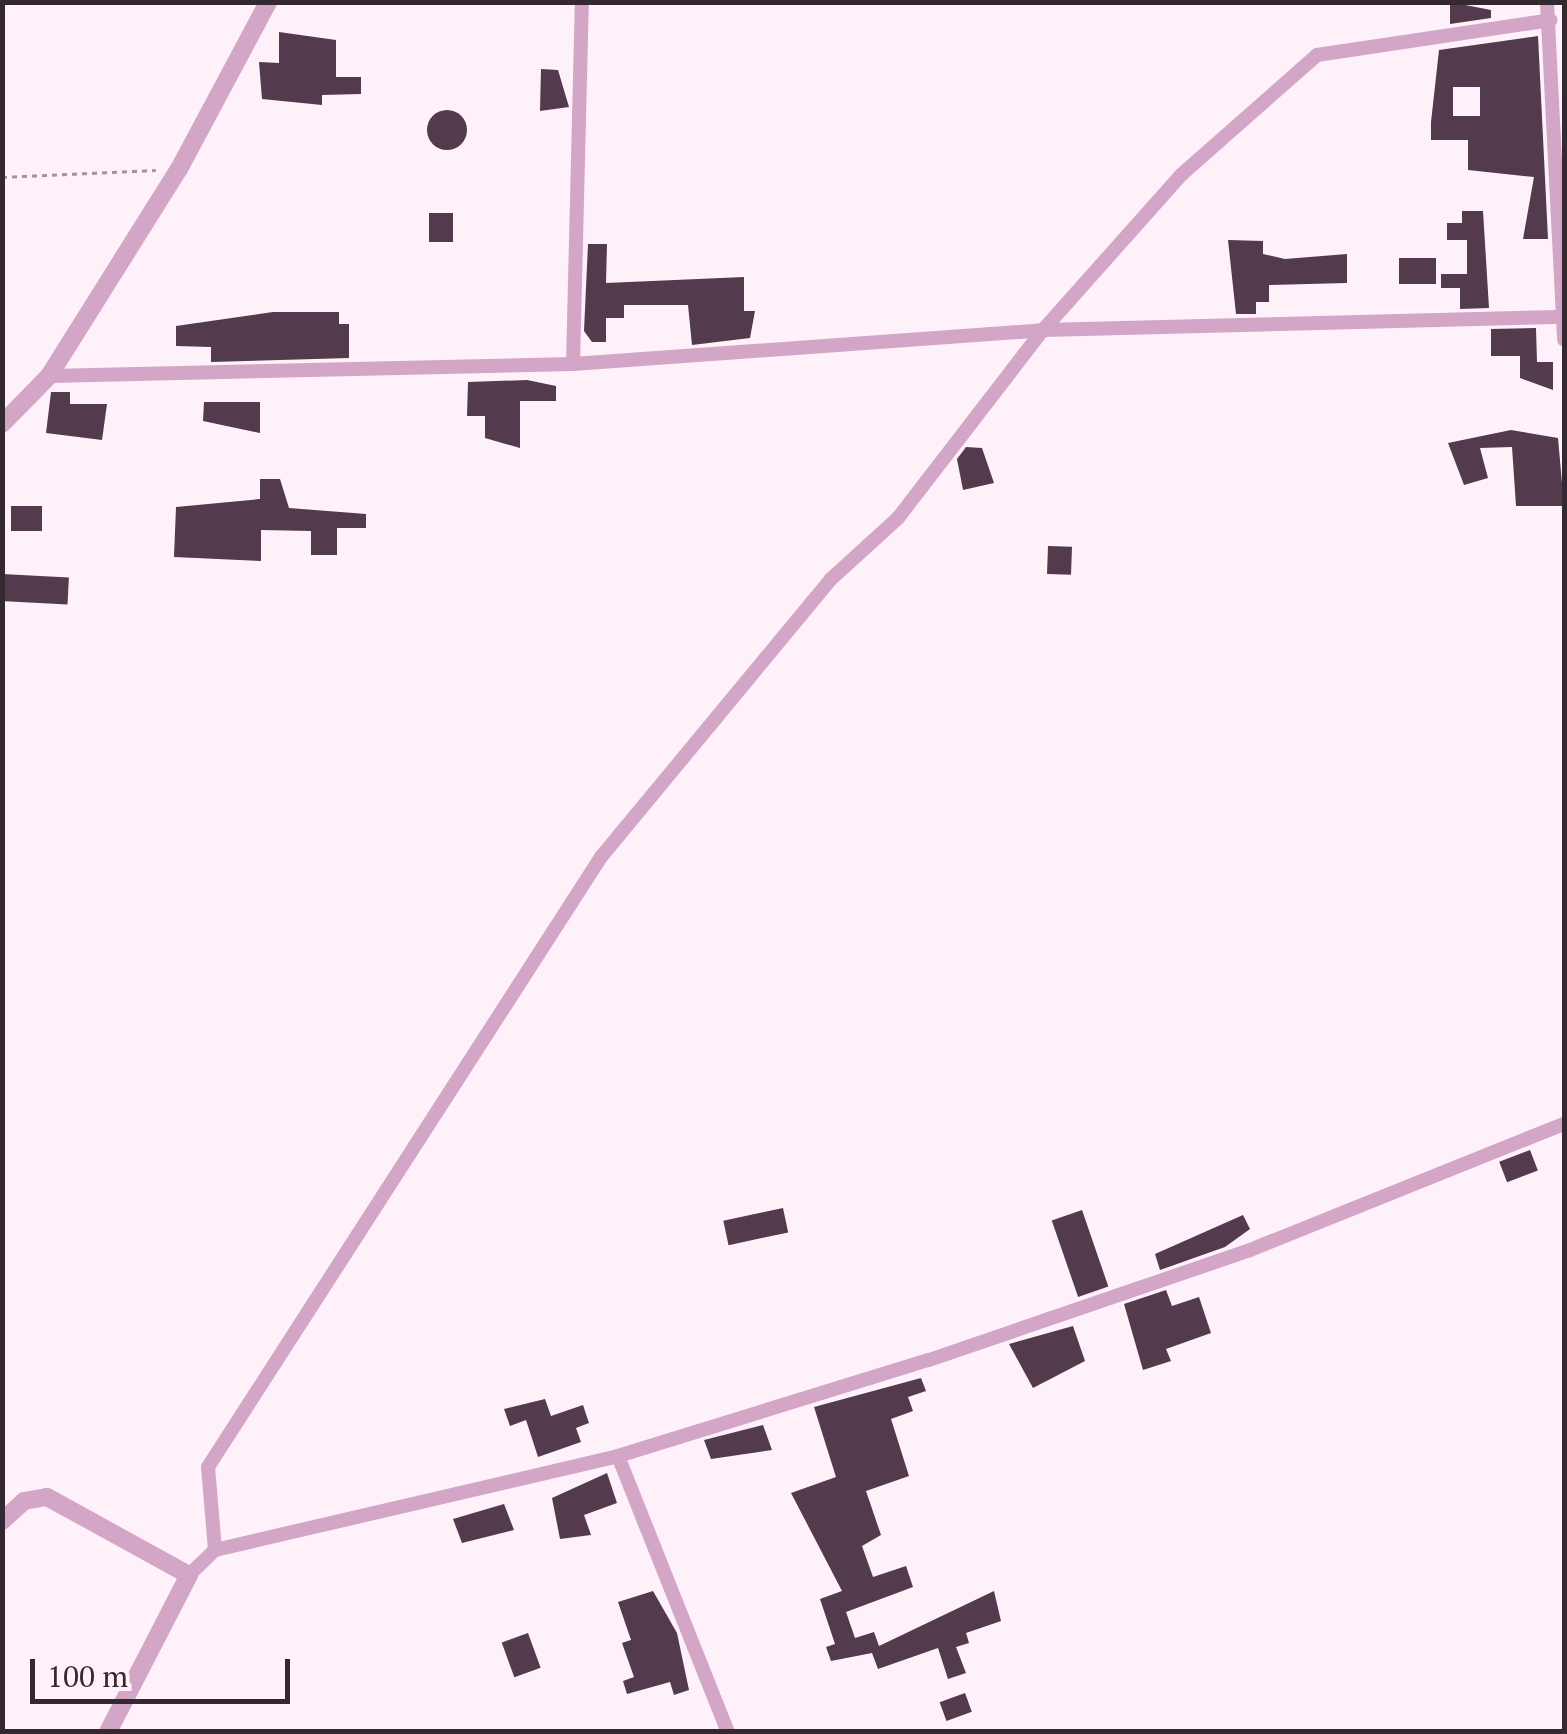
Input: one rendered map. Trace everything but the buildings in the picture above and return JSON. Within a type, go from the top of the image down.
[{"type":"street","points":[[2,424],[50,376],[179,170],[268,2]]},
{"type":"street","points":[[573,364],[582,2]]},
{"type":"street","points":[[1547,2],[1557,317],[1564,340]]},
{"type":"street","points":[[216,1550],[208,1467],[602,858],[831,579],[898,518],[1043,330],[1181,175],[1317,54],[1550,20]]},
{"type":"street","points":[[50,376],[573,364],[1043,330],[1557,317]]},
{"type":"street","points":[[108,1732],[189,1575],[216,1550],[618,1456],[1136,1290],[1564,1124]]},
{"type":"street","points":[[618,1456],[728,1732]]},
{"type":"street","points":[[2,1521],[24,1501],[47,1497],[189,1575]]},
{"type":"path","points":[[2,178],[179,170]]}]
